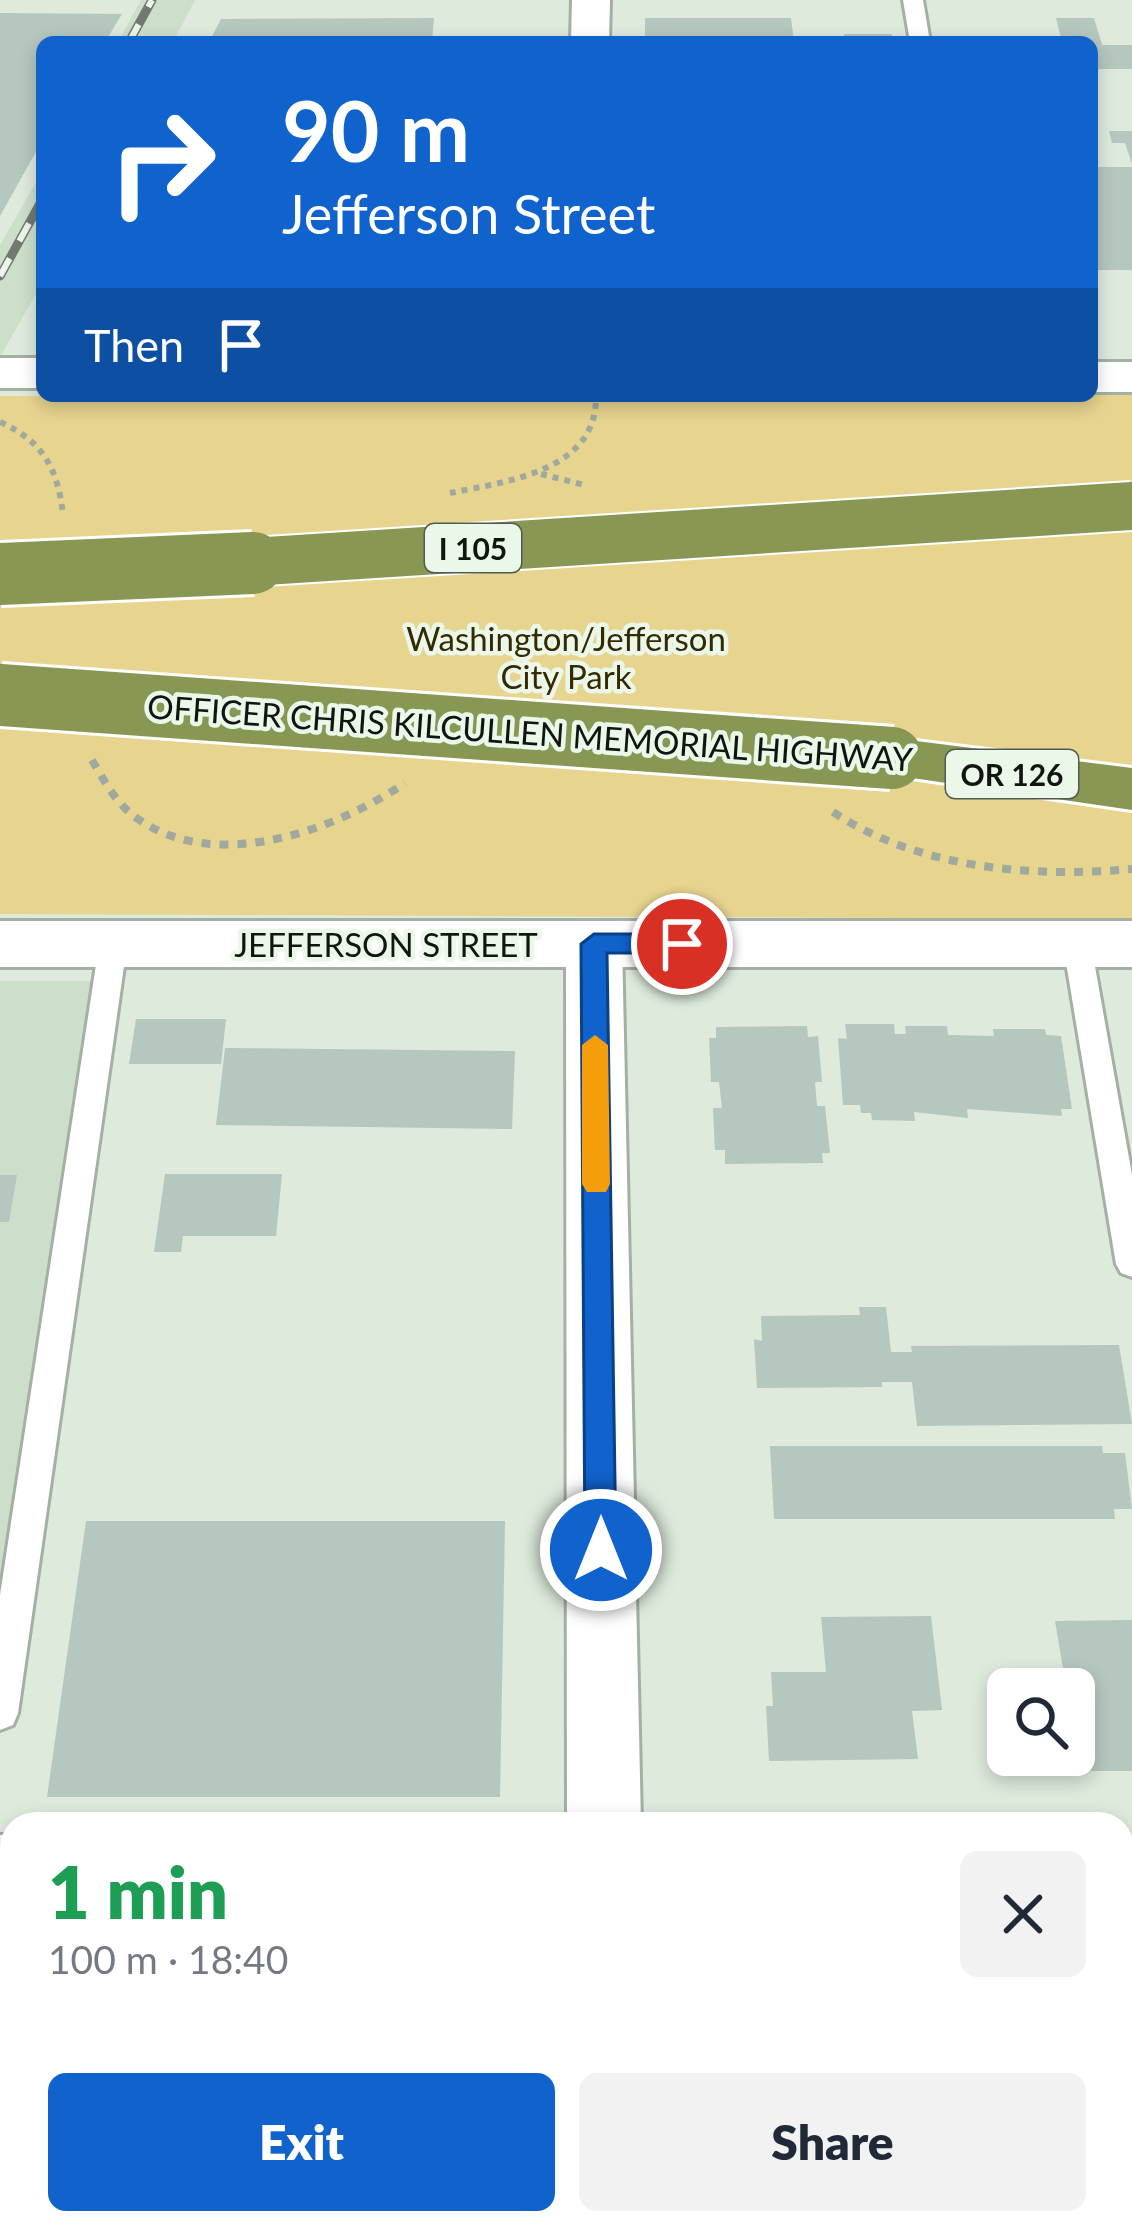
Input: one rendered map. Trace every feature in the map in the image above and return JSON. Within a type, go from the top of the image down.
[{"type":"highway","points":[[946,516],[1132,491]]},
{"type":"highway","name":"I 105","points":[[0,574],[268,562],[1132,506]]},
{"type":"highway","name":"OFFICER CHRIS KILCULLEN MEMORIAL HIGHWAY","points":[[0,694],[892,758],[1132,770]]},
{"type":"highway","name":"OR 126","points":[[892,758],[1132,789]]},
{"type":"street","points":[[590,36],[591,0]]},
{"type":"street","points":[[0,373],[36,373]]},
{"type":"street","points":[[1098,377],[1132,377]]},
{"type":"street","name":"JEFFERSON STREET","points":[[0,944],[1104,944]]},
{"type":"street","points":[[594,944],[604,1812]]},
{"type":"lane","points":[[913,0],[919,36]]},
{"type":"lane","points":[[1104,944],[1132,1264]]},
{"type":"lane","points":[[0,1713],[113,945]]},
{"type":"path","points":[[0,422],[28,433],[43,447],[62,487]]},
{"type":"shaded area","points":[[141,0],[195,0],[176,36],[121,36]]},
{"type":"shaded area","points":[[36,182],[36,294],[0,357],[0,245]]},
{"type":"shaded area","points":[[0,981],[115,981],[0,1725]]},
{"type":"green space","name":"Washington/Jefferson City Park","points":[[1098,395],[1132,395],[1132,919],[0,914],[0,396],[36,396],[36,402],[1098,402]]},
{"type":"building","points":[[0,13],[122,14],[109,36],[36,36],[36,152],[0,216]]},
{"type":"building","points":[[434,18],[432,36],[212,36],[221,19]]},
{"type":"building","points":[[645,18],[791,18],[793,36],[645,36]]},
{"type":"building","points":[[1056,18],[1094,18],[1102,45],[1132,45],[1132,69],[1098,69],[1098,36],[1060,36]]},
{"type":"building","points":[[844,34],[892,36],[844,36]]},
{"type":"building","points":[[1109,131],[1132,131],[1132,164],[1125,143],[1112,143]]},
{"type":"building","points":[[1098,167],[1132,167],[1132,270],[1098,270]]},
{"type":"building","points":[[136,1019],[226,1019],[221,1064],[129,1064]]},
{"type":"building","points":[[845,1024],[894,1024],[895,1034],[906,1034],[905,1026],[947,1026],[948,1035],[994,1036],[993,1029],[1045,1029],[1046,1035],[1061,1036],[1072,1109],[1061,1109],[1062,1116],[967,1109],[968,1118],[914,1112],[915,1121],[872,1120],[871,1113],[861,1113],[860,1105],[843,1105],[838,1038],[847,1039]]},
{"type":"building","points":[[807,1026],[808,1037],[818,1036],[822,1082],[815,1082],[817,1106],[825,1106],[830,1153],[822,1153],[823,1163],[725,1164],[725,1150],[715,1150],[713,1108],[722,1108],[719,1082],[711,1082],[709,1038],[716,1038],[716,1027]]},
{"type":"building","points":[[225,1048],[515,1051],[512,1129],[216,1125]]},
{"type":"building","points":[[165,1174],[282,1174],[276,1236],[183,1236],[181,1252],[154,1252]]},
{"type":"building","points":[[0,1175],[17,1175],[9,1222],[0,1222]]},
{"type":"building","points":[[859,1307],[886,1307],[891,1352],[912,1352],[911,1346],[1119,1345],[1132,1424],[917,1426],[912,1382],[882,1382],[882,1387],[757,1388],[754,1339],[762,1341],[761,1316],[860,1315]]},
{"type":"building","points":[[770,1446],[1102,1446],[1103,1453],[1125,1453],[1132,1509],[1114,1509],[1115,1519],[774,1519]]},
{"type":"building","points":[[86,1521],[505,1521],[500,1797],[47,1797]]},
{"type":"building","points":[[931,1616],[942,1710],[912,1711],[918,1759],[769,1761],[766,1706],[773,1706],[771,1672],[826,1672],[821,1617]]},
{"type":"building","points":[[1132,1620],[1132,1771],[1095,1771],[1095,1668],[1063,1668],[1055,1621]]},
{"type":"railway","points":[[132,36],[152,0]]},
{"type":"railway","points":[[0,276],[36,211]]},
{"type":"slow traffic","points":[[595,1045],[596,1184]]},
{"type":"route","points":[[601,1550],[594,944],[682,944]]}]
